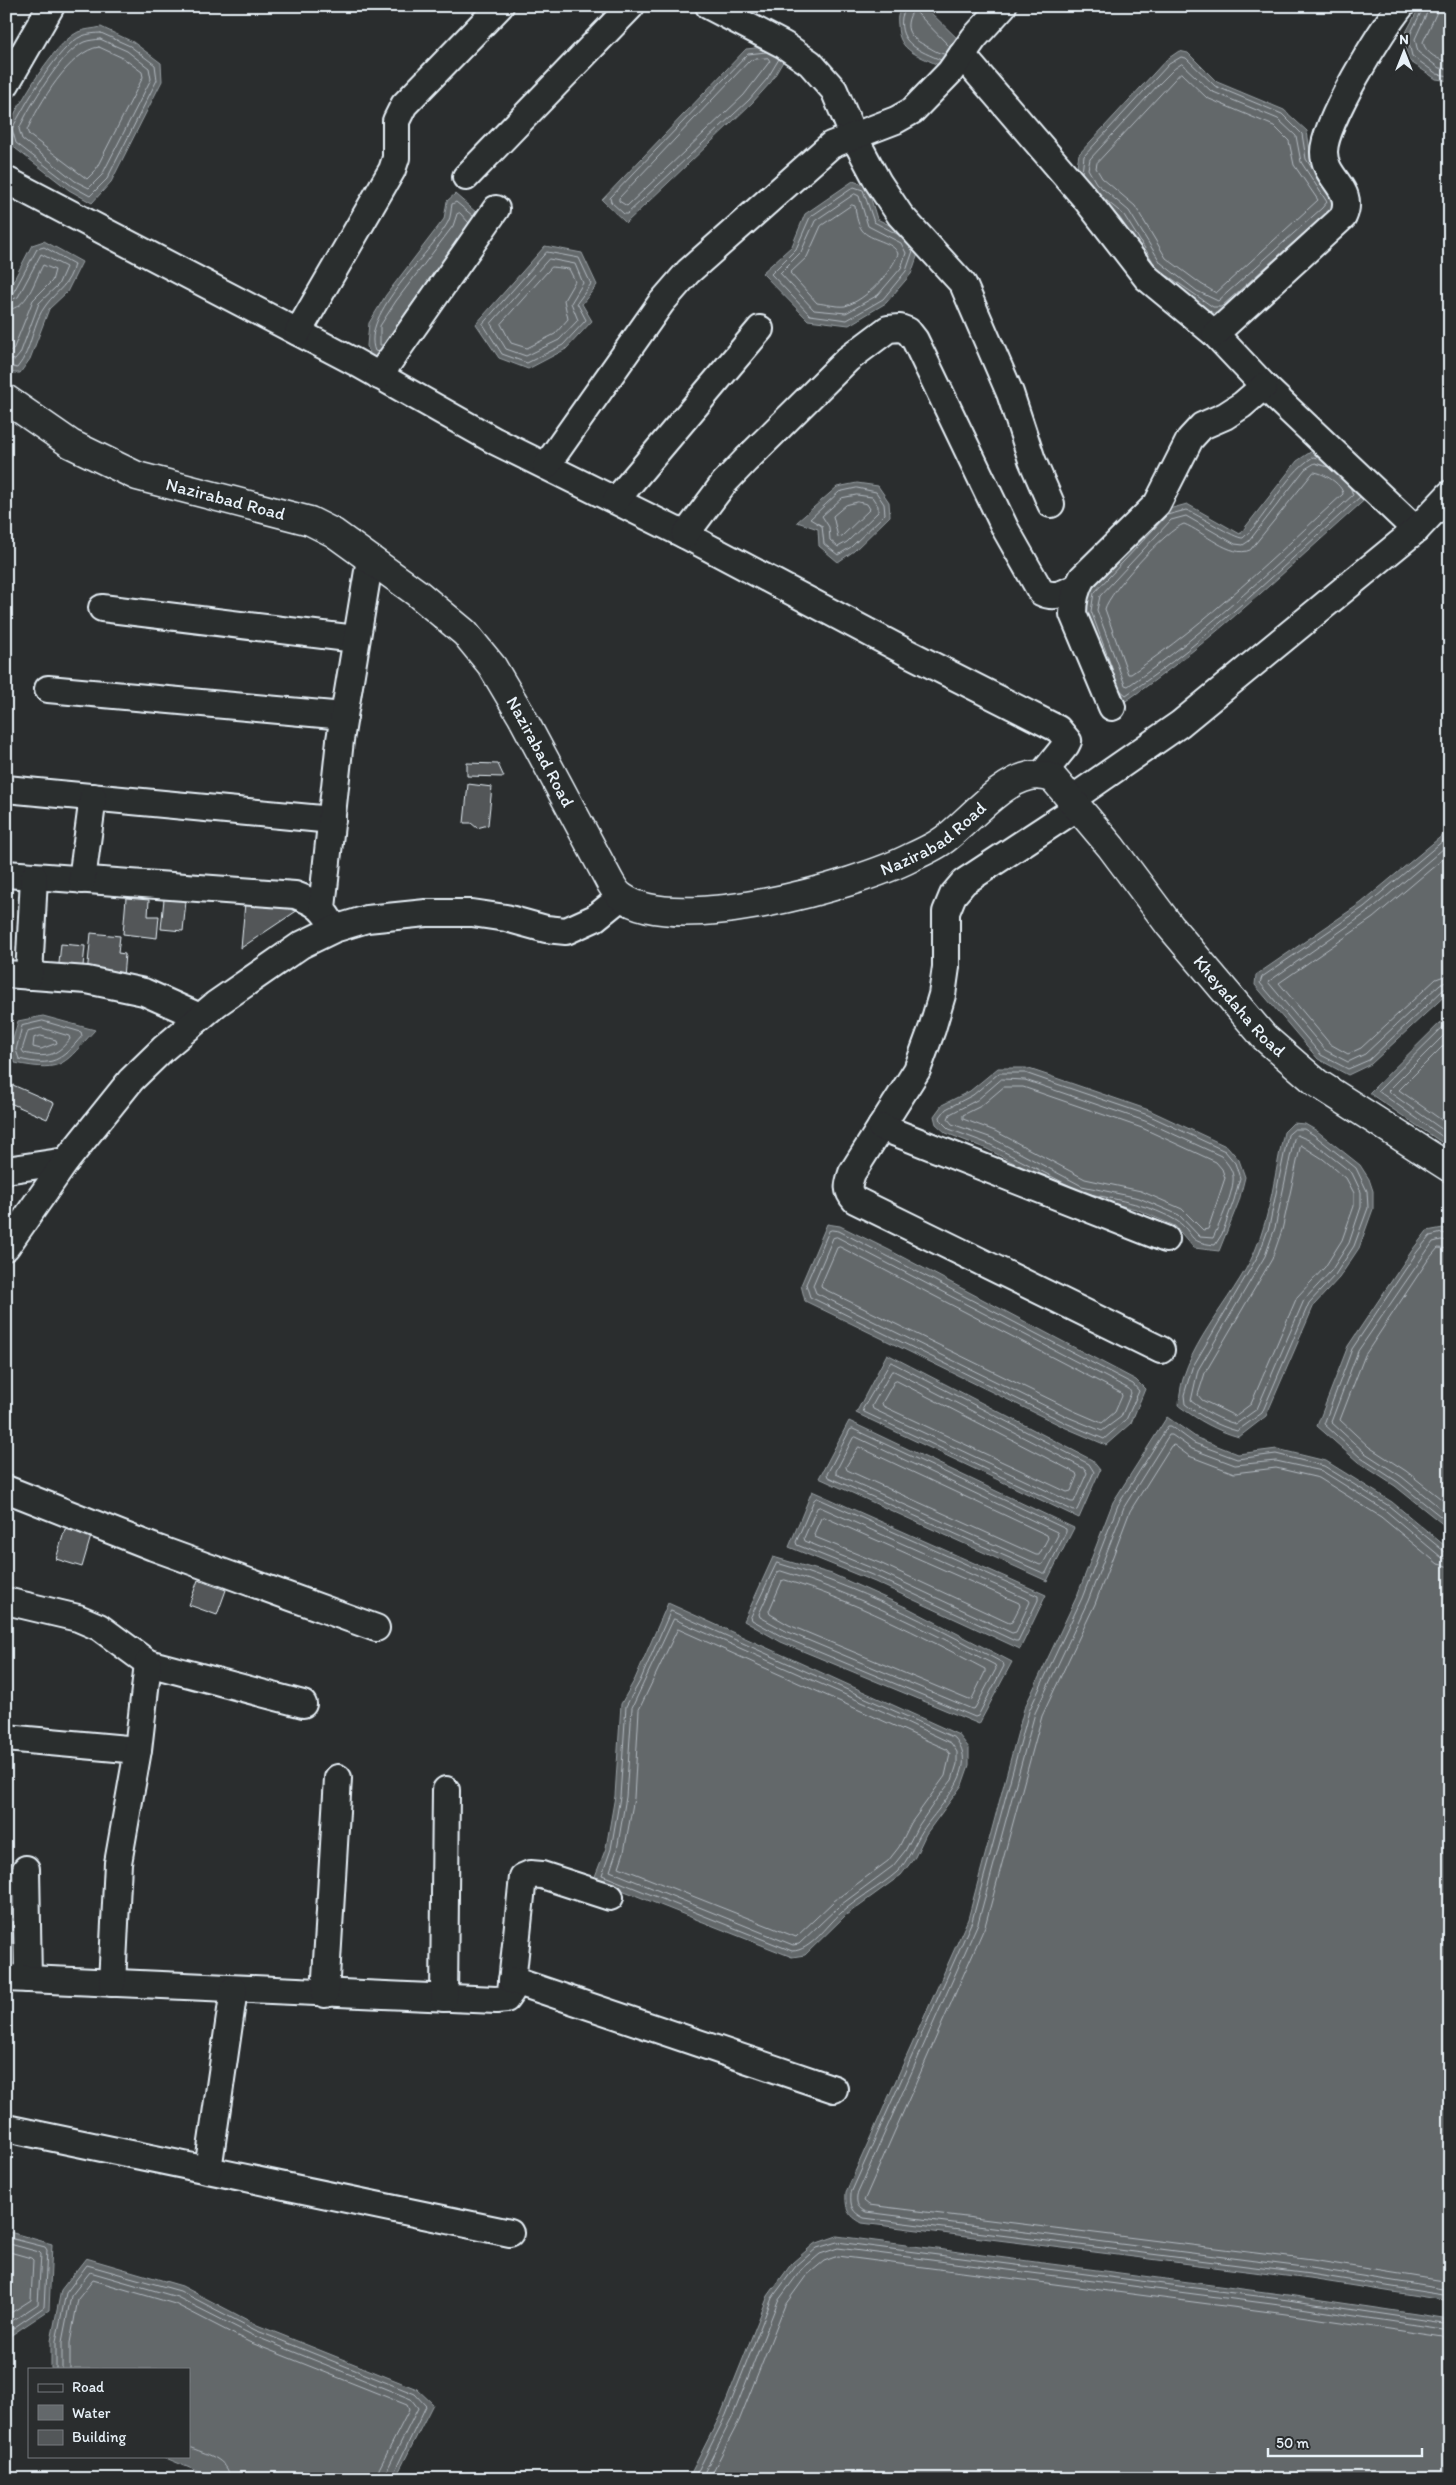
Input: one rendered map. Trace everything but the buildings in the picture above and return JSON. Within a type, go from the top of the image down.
[{"type":"main road","name":"Nazirabad Road","points":[[6,399],[71,444],[136,476],[310,521],[334,533],[417,593],[465,633],[492,666],[555,778],[592,853],[621,897],[641,906],[673,911],[706,911],[811,892],[880,872],[945,840],[984,804],[1016,782],[1030,776],[1061,790]]},
{"type":"main road","name":"Kheyadaha Road","points":[[1061,790],[1170,926],[1264,1036],[1317,1083],[1450,1168]]},
{"type":"street","points":[[6,84],[50,6]]},
{"type":"street","points":[[298,332],[392,170],[396,158],[396,121],[404,105],[500,6]]},
{"type":"street","points":[[466,177],[631,6]]},
{"type":"street","points":[[709,6],[784,45],[810,63],[834,90],[853,135],[878,182],[900,215],[963,284],[1010,393],[1032,460],[1051,504]]},
{"type":"street","points":[[546,466],[661,304],[688,272],[832,145],[853,135],[896,120],[912,111],[938,85],[974,38],[1003,6]]},
{"type":"street","points":[[1215,334],[1343,217],[1348,207],[1346,196],[1325,166],[1324,150],[1328,131],[1370,51],[1401,6]]},
{"type":"street","points":[[962,55],[1085,198],[1147,278],[1215,334],[1264,386],[1416,530]]},
{"type":"street","points":[[6,180],[298,332],[486,436],[685,535],[904,651],[1058,729],[1068,741],[1061,790]]},
{"type":"street","points":[[379,376],[496,209]]},
{"type":"street","points":[[685,535],[729,477],[848,360],[888,329],[900,328],[908,331],[915,340],[1006,530],[1042,592],[1050,596],[1059,596],[1077,587]]},
{"type":"street","points":[[616,500],[760,329]]},
{"type":"street","points":[[1112,707],[1073,614],[1073,601],[1077,587],[1082,578],[1157,504],[1167,488],[1190,439],[1202,426],[1225,416],[1242,405],[1264,386]]},
{"type":"street","points":[[1161,1350],[856,1200],[849,1193],[848,1185],[852,1173],[917,1070],[942,995],[946,967],[946,912],[953,895],[964,882],[1061,790],[1180,724],[1416,530],[1450,494]]},
{"type":"street","points":[[6,1247],[66,1161],[132,1080],[200,1017],[300,944],[328,918],[332,820],[344,716],[370,559]]},
{"type":"street","points":[[102,608],[356,639]]},
{"type":"street","points":[[48,689],[344,716]]},
{"type":"street","points":[[6,789],[332,820]]},
{"type":"street","points":[[82,880],[93,797]]},
{"type":"street","points":[[6,874],[294,895],[310,900],[328,918],[367,919],[426,913],[472,913],[506,918],[546,929],[566,931],[586,922],[621,897]]},
{"type":"street","points":[[34,877],[18,975],[87,980],[144,992],[200,1017]]},
{"type":"street","points":[[881,1128],[1166,1239]]},
{"type":"street","points":[[6,1170],[66,1161]]},
{"type":"street","points":[[6,1489],[153,1547],[376,1628]]},
{"type":"street","points":[[6,1601],[78,1618],[99,1627],[148,1663],[303,1704]]},
{"type":"street","points":[[112,1983],[117,1870],[138,1750],[148,1663]]},
{"type":"street","points":[[6,1738],[138,1750]]},
{"type":"street","points":[[325,1994],[338,1778]]},
{"type":"street","points":[[444,1998],[446,1790]]},
{"type":"street","points":[[26,1869],[17,1979],[325,1994],[506,1999],[510,1992],[512,1980],[523,1878],[530,1874],[542,1875],[610,1897]]},
{"type":"street","points":[[512,1980],[834,2089]]},
{"type":"street","points":[[208,2170],[234,1989]]},
{"type":"street","points":[[6,2128],[510,2233]]},
{"type":"water","points":[[903,6],[924,6],[965,46],[940,66],[911,52],[899,34],[898,17]]},
{"type":"water","points":[[1420,6],[1450,6],[1450,81],[1436,79],[1408,60],[1403,38]]},
{"type":"water","points":[[101,27],[133,42],[161,63],[162,81],[111,182],[92,203],[69,190],[11,145],[7,127],[38,75],[58,49],[78,32]]},
{"type":"water","points":[[774,46],[788,53],[771,82],[752,103],[626,223],[602,200],[746,49]]},
{"type":"water","points":[[1179,51],[1188,53],[1217,82],[1284,110],[1307,131],[1311,158],[1341,204],[1223,313],[1212,313],[1190,300],[1152,271],[1120,218],[1087,190],[1076,171],[1079,154],[1166,60]]},
{"type":"water","points":[[853,181],[867,186],[877,219],[908,234],[919,251],[911,274],[886,303],[849,325],[808,320],[762,273],[792,246],[805,214]]},
{"type":"water","points":[[455,194],[485,220],[387,359],[371,356],[367,346],[369,323],[386,295],[444,219],[447,201]]},
{"type":"water","points":[[44,241],[82,262],[67,292],[49,309],[30,359],[20,373],[14,373],[6,369],[6,295],[32,245]]},
{"type":"water","points":[[545,246],[582,253],[597,285],[582,304],[592,321],[566,349],[528,369],[499,358],[476,324]]},
{"type":"water","points":[[1312,451],[1333,457],[1369,496],[1219,629],[1156,680],[1123,703],[1086,611],[1090,591],[1165,510],[1187,504],[1240,534],[1297,461]]},
{"type":"water","points":[[857,483],[878,486],[889,502],[890,516],[854,551],[838,562],[819,546],[818,529],[797,522],[837,487]]},
{"type":"water","points":[[1450,829],[1450,991],[1371,1064],[1348,1075],[1318,1059],[1255,985],[1256,975],[1361,903]]},
{"type":"water","points":[[1450,1013],[1450,1148],[1369,1093]]},
{"type":"water","points":[[43,1016],[95,1030],[62,1063],[44,1067],[15,1063],[10,1050],[18,1021]]},
{"type":"water","points":[[998,1068],[1026,1068],[1053,1077],[1149,1110],[1228,1147],[1239,1160],[1245,1177],[1239,1201],[1219,1251],[1194,1248],[1175,1226],[1136,1209],[1078,1196],[987,1149],[946,1133],[936,1124],[934,1116],[942,1105],[970,1091]]},
{"type":"water","points":[[1293,1123],[1305,1124],[1317,1131],[1360,1165],[1369,1179],[1373,1191],[1373,1209],[1359,1248],[1339,1278],[1314,1305],[1266,1416],[1239,1437],[1223,1432],[1179,1406],[1181,1385],[1197,1346],[1255,1251],[1269,1207],[1284,1132]]},
{"type":"water","points":[[827,1224],[840,1226],[889,1250],[1136,1380],[1145,1389],[1131,1423],[1106,1445],[1066,1428],[805,1301],[801,1285]]},
{"type":"water","points":[[1443,1228],[1450,1231],[1450,1530],[1395,1486],[1358,1462],[1317,1426],[1348,1346],[1427,1231]]},
{"type":"water","points":[[887,1354],[1092,1460],[1100,1470],[1079,1518],[856,1413]]},
{"type":"water","points":[[1167,1417],[1197,1438],[1238,1454],[1277,1449],[1326,1461],[1392,1502],[1450,1550],[1450,2301],[1310,2279],[862,2223],[848,2211],[846,2192],[968,1919],[1024,1709],[1077,1596],[1113,1502]]},
{"type":"water","points":[[849,1421],[1074,1528],[1047,1581],[819,1478]]},
{"type":"water","points":[[812,1491],[1046,1595],[1020,1649],[875,1582],[789,1547]]},
{"type":"water","points":[[773,1557],[832,1574],[910,1609],[1012,1662],[979,1724],[781,1642],[744,1621]]},
{"type":"water","points":[[668,1603],[959,1735],[969,1748],[969,1765],[962,1785],[926,1834],[915,1857],[901,1875],[846,1915],[805,1955],[792,1957],[594,1879],[606,1848],[615,1796],[621,1704],[635,1679]]},
{"type":"water","points":[[6,2231],[52,2244],[49,2310],[7,2338]]},
{"type":"water","points":[[837,2236],[1288,2295],[1450,2319],[1450,2479],[688,2479],[721,2414],[768,2296],[792,2263],[814,2244]]},
{"type":"water","points":[[86,2258],[182,2286],[257,2325],[417,2389],[433,2404],[395,2479],[216,2479],[166,2458],[190,2458],[190,2368],[51,2368],[51,2341],[61,2290]]}]
